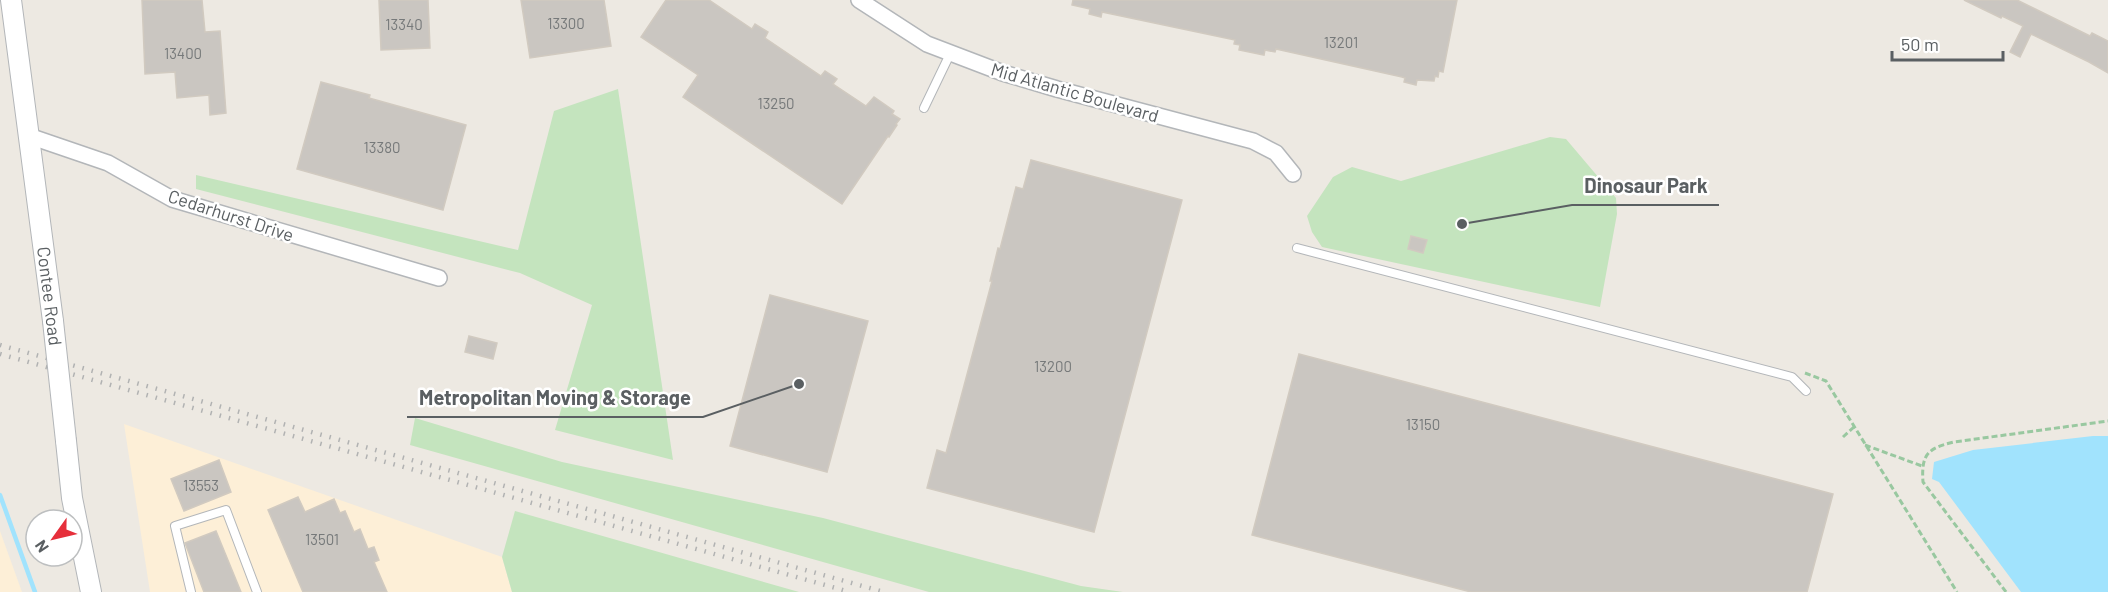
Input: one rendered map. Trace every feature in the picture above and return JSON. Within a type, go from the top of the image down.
[{"type":"street","name":"Contee Road","points":[[11,0],[53,321],[72,498],[91,592]]},
{"type":"street","name":"Mid Atlantic Boulevard","points":[[859,0],[927,44],[950,54],[1057,89],[1253,141],[1276,153],[1293,174]]},
{"type":"street","name":"Cedarhurst Drive","points":[[29,136],[108,163],[172,199],[439,278]]},
{"type":"lane","points":[[924,108],[950,54]]},
{"type":"lane","points":[[1297,248],[1792,377],[1806,391]]},
{"type":"lane","points":[[191,592],[175,526],[226,510],[257,592]]},
{"type":"path","points":[[1800,371],[1826,381],[1957,592]]},
{"type":"path","points":[[2006,592],[1923,482],[1923,461],[1928,453],[1939,446],[2108,422]]},
{"type":"path","points":[[1843,437],[1854,427]]},
{"type":"path","points":[[1865,445],[1922,466]]},
{"type":"shaded area","points":[[124,424],[502,557],[512,592],[150,592]]},
{"type":"shaded area","points":[[0,531],[22,592],[0,592]]},
{"type":"green space","points":[[618,89],[673,460],[555,430],[592,305],[520,273],[196,189],[196,175],[518,250],[554,111]]},
{"type":"green space","points":[[1550,137],[1566,139],[1616,198],[1617,214],[1600,307],[1322,247],[1312,232],[1307,216],[1333,177],[1352,167],[1401,181]]},
{"type":"green space","points":[[415,418],[562,462],[823,518],[1081,586],[1123,592],[929,592],[410,445]]},
{"type":"green space","points":[[515,511],[799,592],[512,592],[502,557]]},
{"type":"water","points":[[2108,436],[2108,592],[2021,592],[1939,482],[1932,479],[1934,462],[1973,450]]},
{"type":"building","points":[[142,0],[202,0],[205,32],[220,31],[226,113],[210,115],[209,95],[177,98],[175,72],[145,74]]},
{"type":"building","points":[[379,0],[428,0],[430,48],[381,50]]},
{"type":"building","points":[[521,0],[604,0],[611,46],[530,58]]},
{"type":"building","points":[[666,0],[709,0],[752,29],[755,24],[768,32],[765,38],[821,76],[825,71],[837,79],[833,84],[866,106],[874,97],[894,111],[892,114],[900,119],[897,125],[842,204],[683,97],[698,75],[641,37]]},
{"type":"building","points":[[1073,0],[1457,0],[1443,72],[1439,71],[1434,81],[1417,80],[1416,85],[1404,82],[1405,78],[1402,77],[1276,49],[1275,52],[1265,50],[1264,55],[1239,50],[1240,45],[1234,44],[1235,40],[1102,12],[1101,17],[1089,14],[1090,9],[1072,5]]},
{"type":"building","points":[[1964,0],[2017,0],[2090,36],[2092,33],[2108,41],[2108,73],[2031,34],[2020,57],[2010,52],[2023,26]]},
{"type":"building","points":[[321,82],[466,125],[443,210],[297,169]]},
{"type":"building","points":[[1031,160],[1182,200],[1094,532],[927,488],[937,450],[946,453],[992,281],[990,281],[998,248],[1000,249],[1016,187],[1023,189]]},
{"type":"building","points":[[1411,236],[1427,240],[1423,253],[1408,249]]},
{"type":"building","points":[[770,295],[868,321],[827,472],[730,446]]},
{"type":"building","points":[[469,336],[497,343],[493,359],[465,352]]},
{"type":"building","points":[[1299,354],[1833,494],[1807,592],[1471,592],[1252,535]]},
{"type":"building","points":[[219,460],[231,492],[184,511],[171,479]]},
{"type":"building","points":[[298,497],[305,512],[334,499],[340,513],[345,511],[354,532],[360,529],[368,549],[374,547],[379,560],[374,562],[387,592],[303,592],[268,510]]},
{"type":"building","points":[[216,531],[241,592],[204,592],[185,543]]},
{"type":"waterway","points":[[0,495],[35,592]]},
{"type":"railway","points":[[0,345],[884,592]]},
{"type":"railway","points":[[0,354],[850,592]]},
{"type":"place","name":"Dinosaur Park","points":[[1462,224]]},
{"type":"place","name":"Metropolitan Moving & Storage","points":[[799,384]]}]
